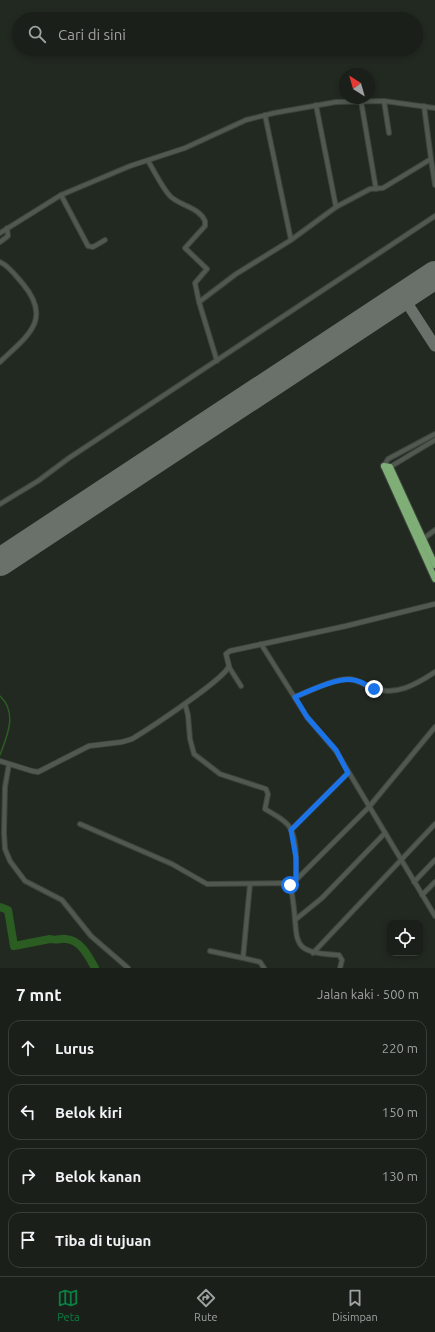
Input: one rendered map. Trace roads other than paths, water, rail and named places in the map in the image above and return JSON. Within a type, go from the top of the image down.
[{"type":"highway","points":[[387,466],[423,539],[433,567],[435,579]]},
{"type":"highway","points":[[387,466],[433,567]]},
{"type":"street","points":[[375,101],[384,101],[435,108]]},
{"type":"street","points":[[384,101],[389,133]]},
{"type":"street","points":[[0,233],[61,195],[130,166],[185,148],[246,120],[316,104],[339,103]]},
{"type":"street","points":[[316,104],[336,207]]},
{"type":"street","points":[[361,104],[376,189]]},
{"type":"street","points":[[424,106],[435,185]]},
{"type":"street","points":[[265,115],[291,240]]},
{"type":"street","points":[[199,302],[236,274],[291,240],[336,207],[363,192],[383,188],[432,159]]},
{"type":"street","points":[[148,161],[171,197],[189,206],[206,221],[205,226],[185,248],[206,269],[195,283],[199,302],[217,361]]},
{"type":"street","points":[[61,195],[88,246],[94,247],[105,240]]},
{"type":"street","points":[[0,504],[38,481],[69,458],[435,216]]},
{"type":"street","points":[[0,242],[8,236],[7,228]]},
{"type":"street","points":[[0,262],[14,273],[30,292],[35,301],[37,315],[34,327],[28,335],[0,362]]},
{"type":"street","points":[[387,466],[388,459],[435,434]]},
{"type":"street","points":[[387,466],[435,440]]},
{"type":"street","points":[[423,539],[435,530]]},
{"type":"street","points":[[241,686],[229,667],[227,652],[346,626],[435,604]]},
{"type":"street","points":[[261,644],[307,717],[336,750],[348,773],[435,916]]},
{"type":"street","points":[[0,761],[32,771],[43,770],[89,746],[122,742],[132,739],[185,704],[229,667]]},
{"type":"street","points":[[295,697],[319,687],[348,679],[355,680],[374,689],[397,690],[413,686],[435,672]]},
{"type":"street","points":[[185,704],[188,715],[190,739],[194,754],[220,774],[266,789],[268,794],[265,809],[285,822],[291,830],[296,858],[296,880]]},
{"type":"street","points":[[290,885],[369,807],[435,727]]},
{"type":"street","points":[[9,764],[5,787],[4,833],[5,849],[10,861],[25,881],[34,887],[62,900],[91,936],[128,968]]},
{"type":"street","points":[[291,830],[348,773]]},
{"type":"street","points":[[80,824],[172,864],[207,884],[287,882],[290,885]]},
{"type":"street","points":[[313,953],[435,824]]},
{"type":"street","points":[[295,920],[322,898],[385,833]]},
{"type":"street","points":[[414,882],[435,860]]},
{"type":"street","points":[[422,895],[435,882]]},
{"type":"street","points":[[243,958],[250,884]]},
{"type":"street","points":[[290,885],[297,939],[307,950],[313,953],[339,955],[342,960],[340,968]]},
{"type":"street","points":[[210,951],[260,962],[264,968]]},
{"type":"waterway","points":[[0,696],[9,710],[10,717],[8,732],[0,755]]},
{"type":"waterway","points":[[0,907],[8,910],[14,946],[50,939],[71,940],[76,942],[84,950],[95,968]]}]
